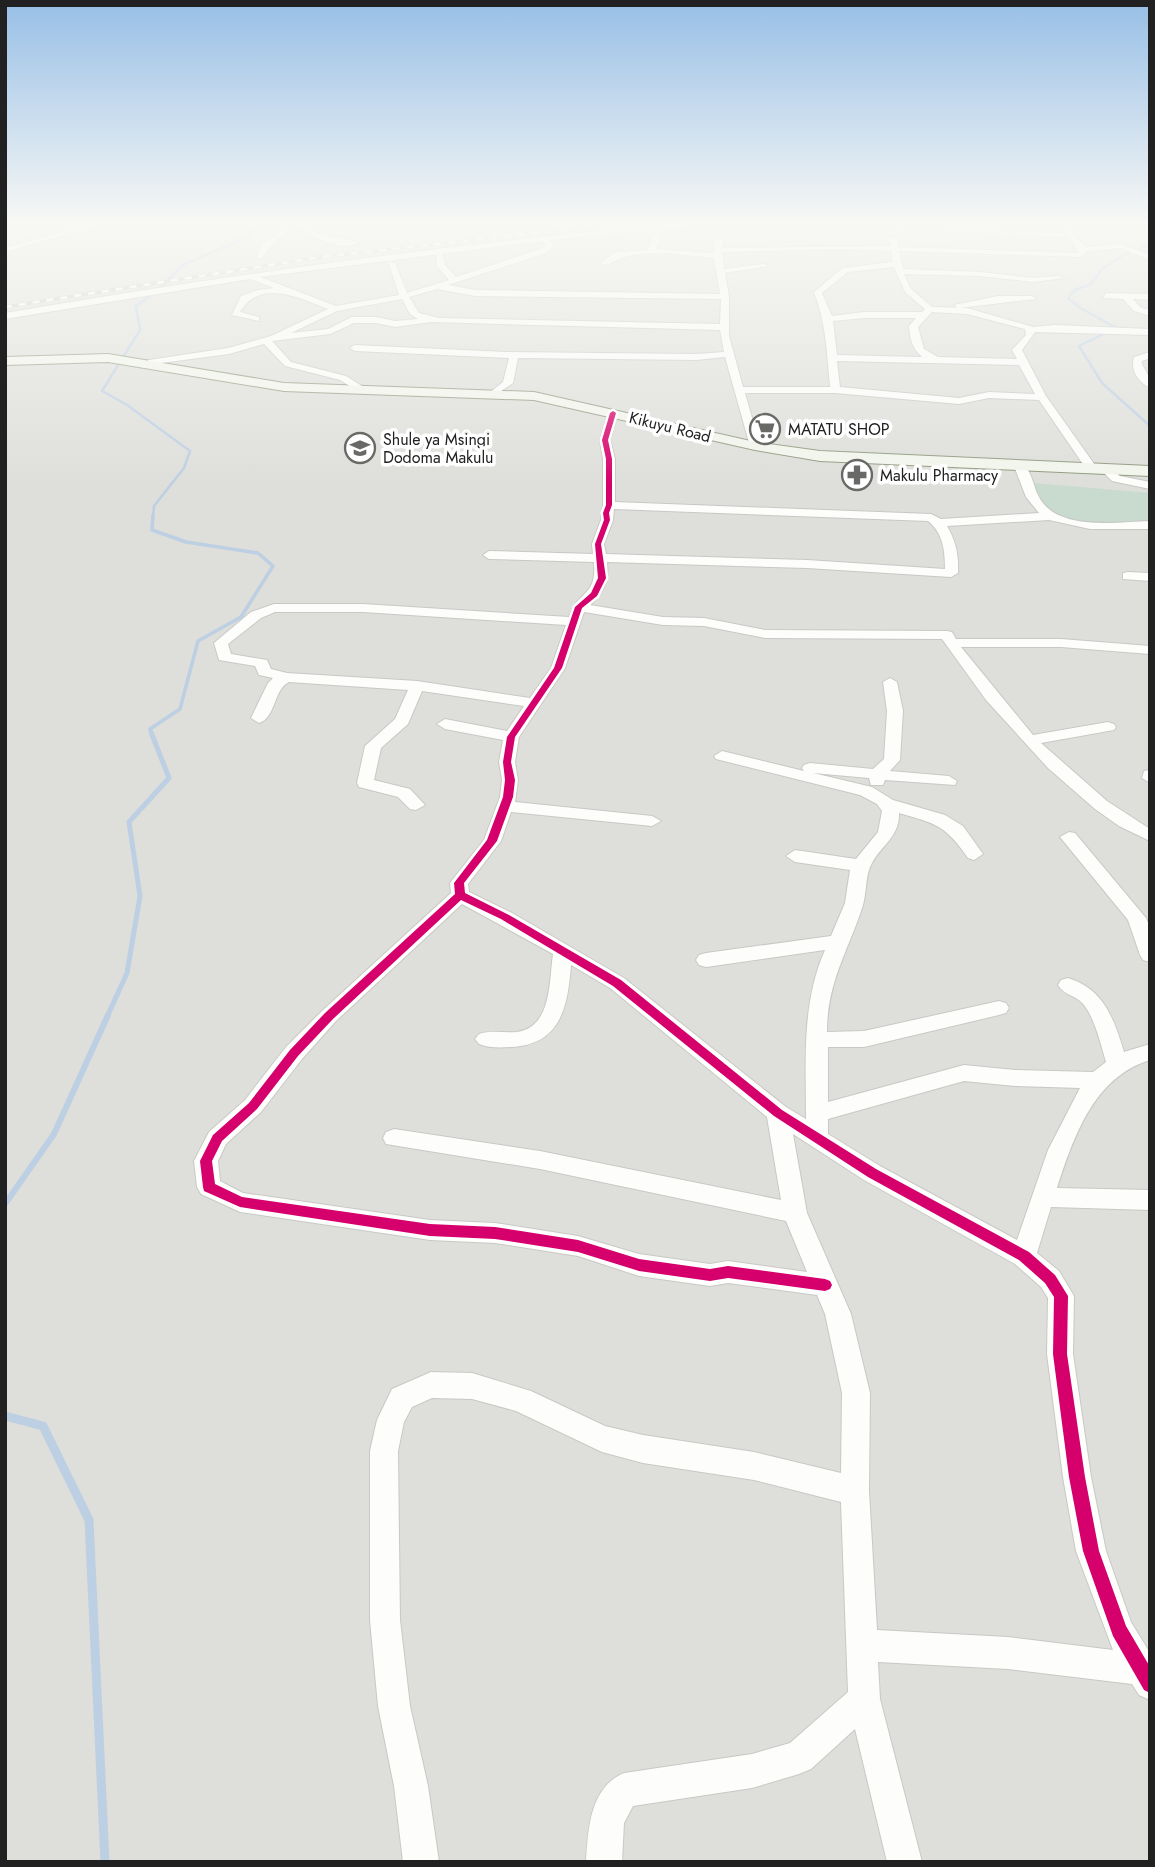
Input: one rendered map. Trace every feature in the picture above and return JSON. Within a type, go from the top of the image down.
[{"type":"main road","name":"Kikuyu Road","points":[[5,361],[108,358],[149,363],[260,385],[534,396],[755,446],[866,459],[1150,471]]},
{"type":"street","points":[[5,316],[46,309]]},
{"type":"street","points":[[237,309],[235,313],[256,319]]},
{"type":"street","points":[[270,339],[335,309]]},
{"type":"street","points":[[410,309],[415,314],[433,319]]},
{"type":"street","points":[[725,309],[727,354],[755,446]]},
{"type":"street","points":[[824,309],[833,358],[835,390]]},
{"type":"street","points":[[827,319],[946,309]]},
{"type":"street","points":[[948,309],[967,311],[1031,330],[1055,328],[1150,332]]},
{"type":"street","points":[[927,312],[913,326],[913,337],[922,355],[931,360]]},
{"type":"street","points":[[149,363],[205,356],[270,339],[320,333],[352,320],[376,320],[394,324],[433,319],[552,325],[724,327]]},
{"type":"street","points":[[1031,330],[1030,336],[1017,348],[1041,397],[1098,468],[1116,479],[1150,486]]},
{"type":"street","points":[[270,339],[288,364],[342,377],[361,390]]},
{"type":"street","points":[[355,348],[514,355],[696,357],[727,354]]},
{"type":"street","points":[[494,393],[508,383],[514,355]]},
{"type":"street","points":[[1150,355],[1137,359],[1137,370],[1150,385]]},
{"type":"street","points":[[833,358],[1022,362]]},
{"type":"street","points":[[1137,370],[1150,370]]},
{"type":"street","points":[[739,390],[835,390],[959,401],[999,395],[1041,397]]},
{"type":"street","points":[[460,895],[459,883],[492,841],[504,806],[510,780],[507,762],[511,737],[558,668],[576,614],[594,594],[602,578],[598,544],[607,520],[609,505],[609,459],[605,440],[613,413]]},
{"type":"street","points":[[1020,466],[1038,506],[1051,516]]},
{"type":"street","points":[[489,555],[807,564],[951,573],[952,559],[945,529],[931,519],[609,505]]},
{"type":"street","points":[[940,523],[1051,516],[1083,524],[1150,525]]},
{"type":"street","points":[[1128,576],[1150,577]]},
{"type":"street","points":[[536,703],[417,686],[287,677],[264,672],[262,663],[224,657],[221,643],[256,615],[274,608],[576,614],[704,622],[765,634],[947,635],[950,643],[989,694],[1029,740],[1103,807],[1150,836]]},
{"type":"street","points":[[950,643],[1061,643],[1150,650]]},
{"type":"street","points":[[259,718],[275,683],[287,677]]},
{"type":"street","points":[[877,774],[892,760],[895,711],[890,682]]},
{"type":"street","points":[[416,805],[404,793],[365,783],[373,746],[402,721],[417,686]]},
{"type":"street","points":[[445,724],[511,737]]},
{"type":"street","points":[[1029,740],[1108,727]]},
{"type":"street","points":[[722,756],[882,800],[939,819],[957,830],[974,854]]},
{"type":"street","points":[[771,768],[814,768],[949,781]]},
{"type":"street","points":[[817,1138],[819,1001],[827,968],[840,941],[857,892],[862,866],[887,834],[891,813],[882,800],[877,774]]},
{"type":"street","points":[[504,806],[652,821]]},
{"type":"street","points":[[1069,837],[1137,918],[1150,955]]},
{"type":"street","points":[[794,856],[862,866]]},
{"type":"street","points":[[460,895],[617,983],[778,1114],[872,1173],[1024,1256],[1050,1279],[1061,1296],[1060,1354],[1077,1477],[1091,1551],[1119,1630],[1145,1676]]},
{"type":"street","points":[[460,895],[329,1016],[294,1053],[253,1106],[217,1138],[206,1161],[209,1187],[240,1202],[430,1230],[495,1233],[579,1246],[639,1265],[710,1275],[728,1272],[825,1285]]},
{"type":"street","points":[[706,960],[840,941]]},
{"type":"street","points":[[486,1038],[523,1039],[541,1032],[555,1014],[564,951]]},
{"type":"street","points":[[1068,985],[1090,997],[1106,1028],[1117,1063]]},
{"type":"street","points":[[817,1040],[864,1039],[999,1008]]},
{"type":"street","points":[[1024,1256],[1066,1131],[1100,1080],[1117,1063],[1150,1052]]},
{"type":"street","points":[[819,1114],[964,1073],[1015,1078],[1100,1080]]},
{"type":"street","points":[[778,1114],[795,1213],[838,1314],[856,1393],[855,1491],[864,1699],[905,1862]]},
{"type":"street","points":[[394,1138],[540,1160],[795,1213]]},
{"type":"street","points":[[1044,1197],[1150,1200]]},
{"type":"street","points":[[421,1862],[411,1786],[394,1706],[386,1619],[384,1451],[391,1420],[402,1398],[431,1385],[472,1386],[521,1400],[602,1439],[643,1449],[754,1466],[855,1491]]},
{"type":"street","points":[[862,1645],[1008,1653],[1145,1676]]},
{"type":"street","points":[[604,1862],[610,1808],[615,1797],[624,1790],[752,1771],[799,1757],[864,1699]]},
{"type":"shaded area","points":[[5,309],[1150,309],[1150,1862],[5,1862]]},
{"type":"green space","points":[[1033,483],[1150,493],[1150,522],[1079,521],[1053,514],[1040,502]]},
{"type":"waterway","points":[[137,309],[140,330],[102,391],[127,405],[190,451],[184,468],[154,506],[153,517]]},
{"type":"waterway","points":[[1083,309],[1116,328],[1079,346],[1102,383],[1150,426]]},
{"type":"waterway","points":[[152,734],[150,729],[180,709],[198,641],[241,617],[273,566],[258,553],[186,542],[152,530],[153,515]]},
{"type":"waterway","points":[[107,1017],[127,973],[140,896],[129,822],[169,778],[151,732]]},
{"type":"waterway","points":[[5,1204],[54,1134],[108,1015]]},
{"type":"waterway","points":[[5,1416],[43,1426],[89,1520],[105,1862]]},
{"type":"cycle path","points":[[613,413],[605,440],[609,459],[609,505],[607,520],[598,544],[602,578],[594,594],[579,607],[558,668],[511,737],[507,762],[510,780],[508,797],[492,841],[459,883],[460,895],[505,917],[617,983],[778,1113],[872,1173],[1024,1256],[1050,1279],[1061,1296],[1060,1354],[1077,1477],[1091,1551],[1119,1630],[1150,1684]]},
{"type":"cycle path","points":[[460,895],[329,1016],[294,1053],[253,1106],[217,1138],[206,1161],[209,1187],[240,1202],[430,1230],[495,1233],[578,1246],[639,1265],[710,1275],[728,1272],[825,1285]]},
{"type":"place","name":"MATATU SHOP","points":[[765,429]]},
{"type":"place","name":"Shule ya Msingi Dodoma Makulu","points":[[360,448]]},
{"type":"place","name":"Makulu Pharmacy","points":[[857,475]]}]
